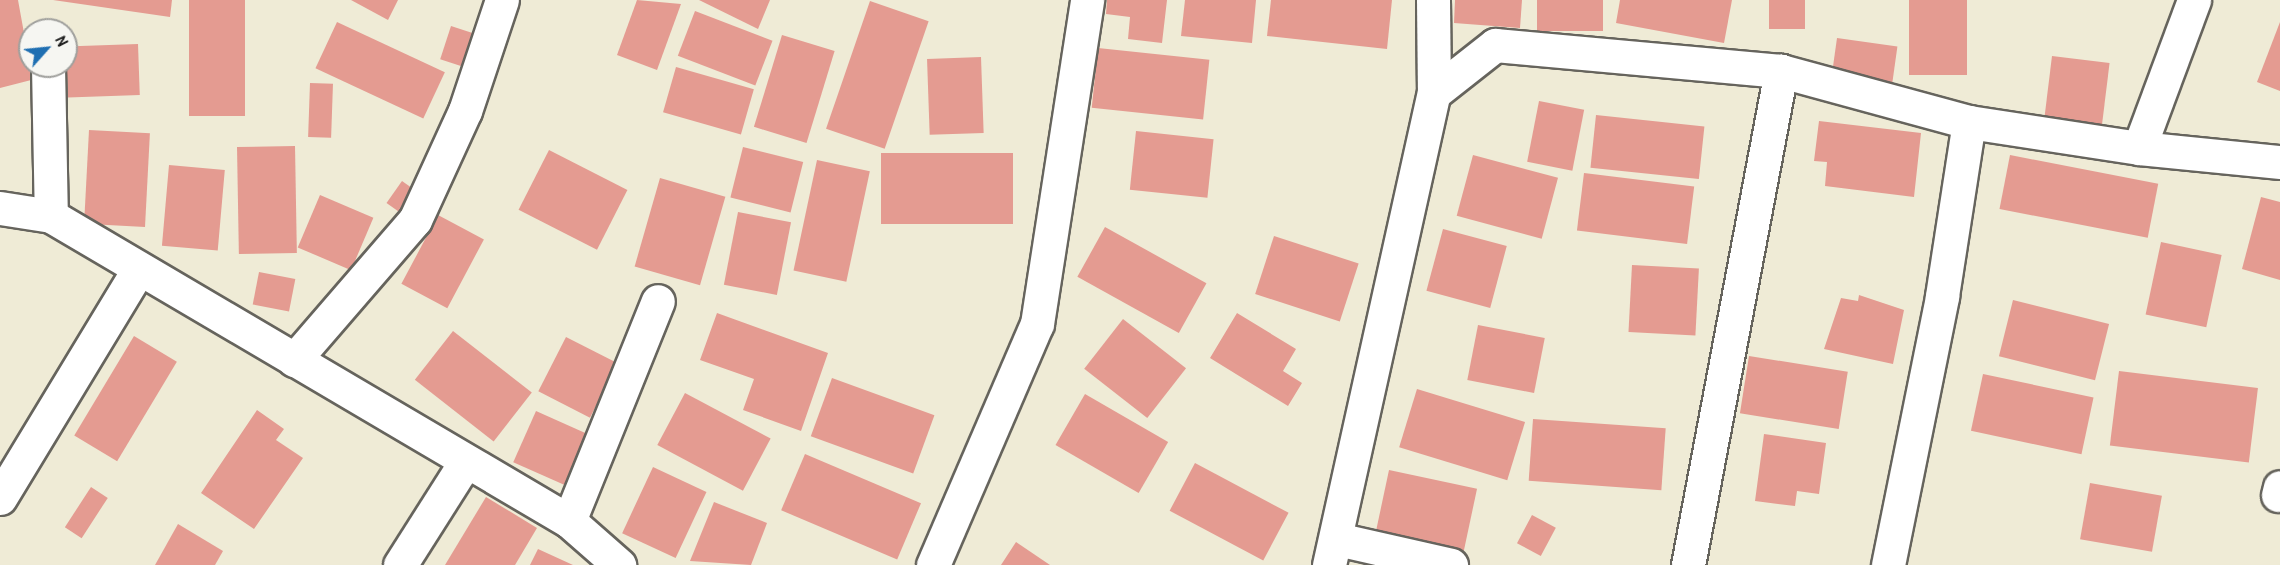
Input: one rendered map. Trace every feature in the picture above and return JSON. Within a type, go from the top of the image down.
[{"type":"street","points":[[294,360],[415,220],[465,111],[502,0]]},
{"type":"street","points":[[933,565],[1037,324],[1087,0]]},
{"type":"street","points":[[1433,0],[1434,93],[1333,552],[1451,565]]},
{"type":"street","points":[[2139,148],[2194,0]]},
{"type":"street","points":[[1434,93],[1495,45],[1781,70],[1969,122],[2139,148],[2280,162]]},
{"type":"street","points":[[1688,565],[1781,70]]},
{"type":"street","points":[[48,78],[51,216]]},
{"type":"street","points":[[1888,565],[1942,296],[1969,122]]},
{"type":"street","points":[[0,208],[51,216],[137,272],[294,360],[569,521],[619,565]]},
{"type":"street","points":[[0,498],[137,272]]},
{"type":"street","points":[[569,521],[658,301]]},
{"type":"street","points":[[400,565],[466,461]]},
{"type":"building","points":[[0,0],[18,0],[21,18],[18,18],[18,78],[39,78],[0,88]]},
{"type":"building","points":[[53,0],[172,0],[170,17]]},
{"type":"building","points":[[189,0],[245,0],[245,116],[189,116]]},
{"type":"building","points":[[351,0],[398,0],[388,20]]},
{"type":"building","points":[[637,0],[681,4],[657,70],[617,55]]},
{"type":"building","points":[[699,0],[770,0],[758,29]]},
{"type":"building","points":[[1107,0],[1167,0],[1162,43],[1128,39],[1130,17],[1106,14]]},
{"type":"building","points":[[1185,0],[1256,0],[1252,43],[1181,36]]},
{"type":"building","points":[[1271,0],[1392,0],[1387,49],[1267,36]]},
{"type":"building","points":[[1455,0],[1522,0],[1520,28],[1454,23]]},
{"type":"building","points":[[1537,0],[1603,0],[1603,31],[1537,31]]},
{"type":"building","points":[[1620,0],[1732,0],[1724,43],[1616,23]]},
{"type":"building","points":[[1769,0],[1805,0],[1805,29],[1769,29]]},
{"type":"building","points":[[1909,0],[1967,0],[1967,75],[1909,75]]},
{"type":"building","points":[[870,1],[929,21],[885,149],[826,129]]},
{"type":"building","points":[[695,11],[772,41],[755,86],[678,56]]},
{"type":"building","points":[[337,22],[445,72],[423,119],[315,68]]},
{"type":"building","points":[[2280,22],[2280,91],[2257,82]]},
{"type":"building","points":[[451,26],[475,34],[464,67],[440,59]]},
{"type":"building","points":[[782,35],[835,51],[807,143],[754,127]]},
{"type":"building","points":[[1837,38],[1897,46],[1892,82],[1832,74]]},
{"type":"building","points":[[138,44],[140,95],[68,97],[67,78],[78,78],[78,46]]},
{"type":"building","points":[[1098,48],[1209,60],[1203,119],[1092,108]]},
{"type":"building","points":[[2052,56],[2110,63],[2102,129],[2044,122]]},
{"type":"building","points":[[981,57],[984,133],[930,135],[927,59]]},
{"type":"building","points":[[676,67],[754,89],[741,135],[663,112]]},
{"type":"building","points":[[310,83],[333,84],[331,138],[308,137]]},
{"type":"building","points":[[1539,101],[1584,110],[1572,171],[1527,162]]},
{"type":"building","points":[[1596,115],[1704,126],[1699,179],[1590,168]]},
{"type":"building","points":[[1819,121],[1921,133],[1914,197],[1825,186],[1827,162],[1814,161]]},
{"type":"building","points":[[89,130],[150,133],[145,227],[84,224]]},
{"type":"building","points":[[1136,131],[1214,139],[1207,198],[1130,190]]},
{"type":"building","points":[[295,146],[297,253],[239,254],[237,147]]},
{"type":"building","points":[[743,147],[803,162],[791,212],[730,197]]},
{"type":"building","points":[[549,150],[627,190],[597,250],[519,210]]},
{"type":"building","points":[[881,153],[1013,153],[1013,224],[881,224]]},
{"type":"building","points":[[1473,155],[1558,178],[1542,239],[1457,216]]},
{"type":"building","points":[[2010,155],[2158,184],[2148,238],[2000,209]]},
{"type":"building","points":[[817,160],[870,171],[846,282],[794,271]]},
{"type":"building","points":[[169,165],[225,170],[218,251],[162,246]]},
{"type":"building","points":[[1584,173],[1694,187],[1687,244],[1577,231]]},
{"type":"building","points":[[660,178],[725,197],[700,285],[635,266]]},
{"type":"building","points":[[402,181],[418,192],[402,214],[387,203]]},
{"type":"building","points":[[320,195],[373,218],[351,270],[298,247]]},
{"type":"building","points":[[2261,197],[2280,202],[2280,280],[2242,269]]},
{"type":"building","points":[[738,212],[791,222],[777,295],[724,285]]},
{"type":"building","points":[[438,215],[484,239],[447,308],[401,284]]},
{"type":"building","points":[[1105,227],[1206,283],[1179,333],[1077,277]]},
{"type":"building","points":[[1443,229],[1507,246],[1490,308],[1426,291]]},
{"type":"building","points":[[1274,236],[1359,264],[1340,322],[1255,294]]},
{"type":"building","points":[[2161,242],[2222,255],[2206,327],[2146,314]]},
{"type":"building","points":[[1632,265],[1699,269],[1695,335],[1628,332]]},
{"type":"building","points":[[259,272],[295,279],[289,311],[253,304]]},
{"type":"building","points":[[1859,295],[1904,310],[1893,364],[1824,349],[1841,298],[1858,301]]},
{"type":"building","points":[[2013,300],[2109,324],[2095,380],[1999,356]]},
{"type":"building","points":[[717,313],[828,353],[801,431],[743,410],[754,379],[700,360]]},
{"type":"building","points":[[1237,313],[1296,349],[1283,371],[1302,383],[1288,406],[1210,358]]},
{"type":"building","points":[[1123,319],[1186,368],[1147,418],[1084,369]]},
{"type":"building","points":[[1478,325],[1545,338],[1534,393],[1467,380]]},
{"type":"building","points":[[453,331],[532,393],[494,441],[415,380]]},
{"type":"building","points":[[134,336],[177,362],[117,461],[74,435]]},
{"type":"building","points":[[566,337],[618,363],[590,418],[538,391]]},
{"type":"building","points":[[1749,356],[1848,372],[1839,429],[1740,413]]},
{"type":"building","points":[[2119,371],[2258,388],[2249,463],[2110,445]]},
{"type":"building","points":[[1983,374],[2094,397],[2081,454],[1971,431]]},
{"type":"building","points":[[832,378],[934,415],[913,474],[811,436]]},
{"type":"building","points":[[1417,389],[1525,422],[1507,480],[1399,447]]},
{"type":"building","points":[[685,393],[771,439],[743,491],[657,445]]},
{"type":"building","points":[[1085,394],[1168,442],[1139,493],[1056,445]]},
{"type":"building","points":[[257,410],[284,429],[276,440],[303,458],[254,529],[201,493]]},
{"type":"building","points":[[536,411],[591,435],[568,487],[513,462]]},
{"type":"building","points":[[1533,419],[1666,428],[1661,490],[1529,481]]},
{"type":"building","points":[[1764,434],[1826,443],[1819,494],[1797,491],[1795,506],[1755,501]]},
{"type":"building","points":[[805,454],[921,503],[897,559],[781,510]]},
{"type":"building","points":[[1195,463],[1289,513],[1263,560],[1170,511]]},
{"type":"building","points":[[653,467],[706,492],[676,558],[622,533]]},
{"type":"building","points":[[1389,470],[1477,489],[1463,554],[1375,536]]},
{"type":"building","points":[[2090,483],[2162,496],[2152,552],[2080,539]]},
{"type":"building","points":[[91,487],[108,498],[82,538],[65,527]]},
{"type":"building","points":[[486,497],[537,528],[515,565],[445,565]]},
{"type":"building","points":[[714,502],[767,523],[751,565],[690,561]]},
{"type":"building","points":[[1532,515],[1556,528],[1541,556],[1517,543]]},
{"type":"building","points":[[178,524],[223,551],[215,565],[155,565]]},
{"type":"building","points":[[1016,542],[1050,565],[1001,565]]},
{"type":"building","points":[[538,549],[573,565],[530,565]]}]
